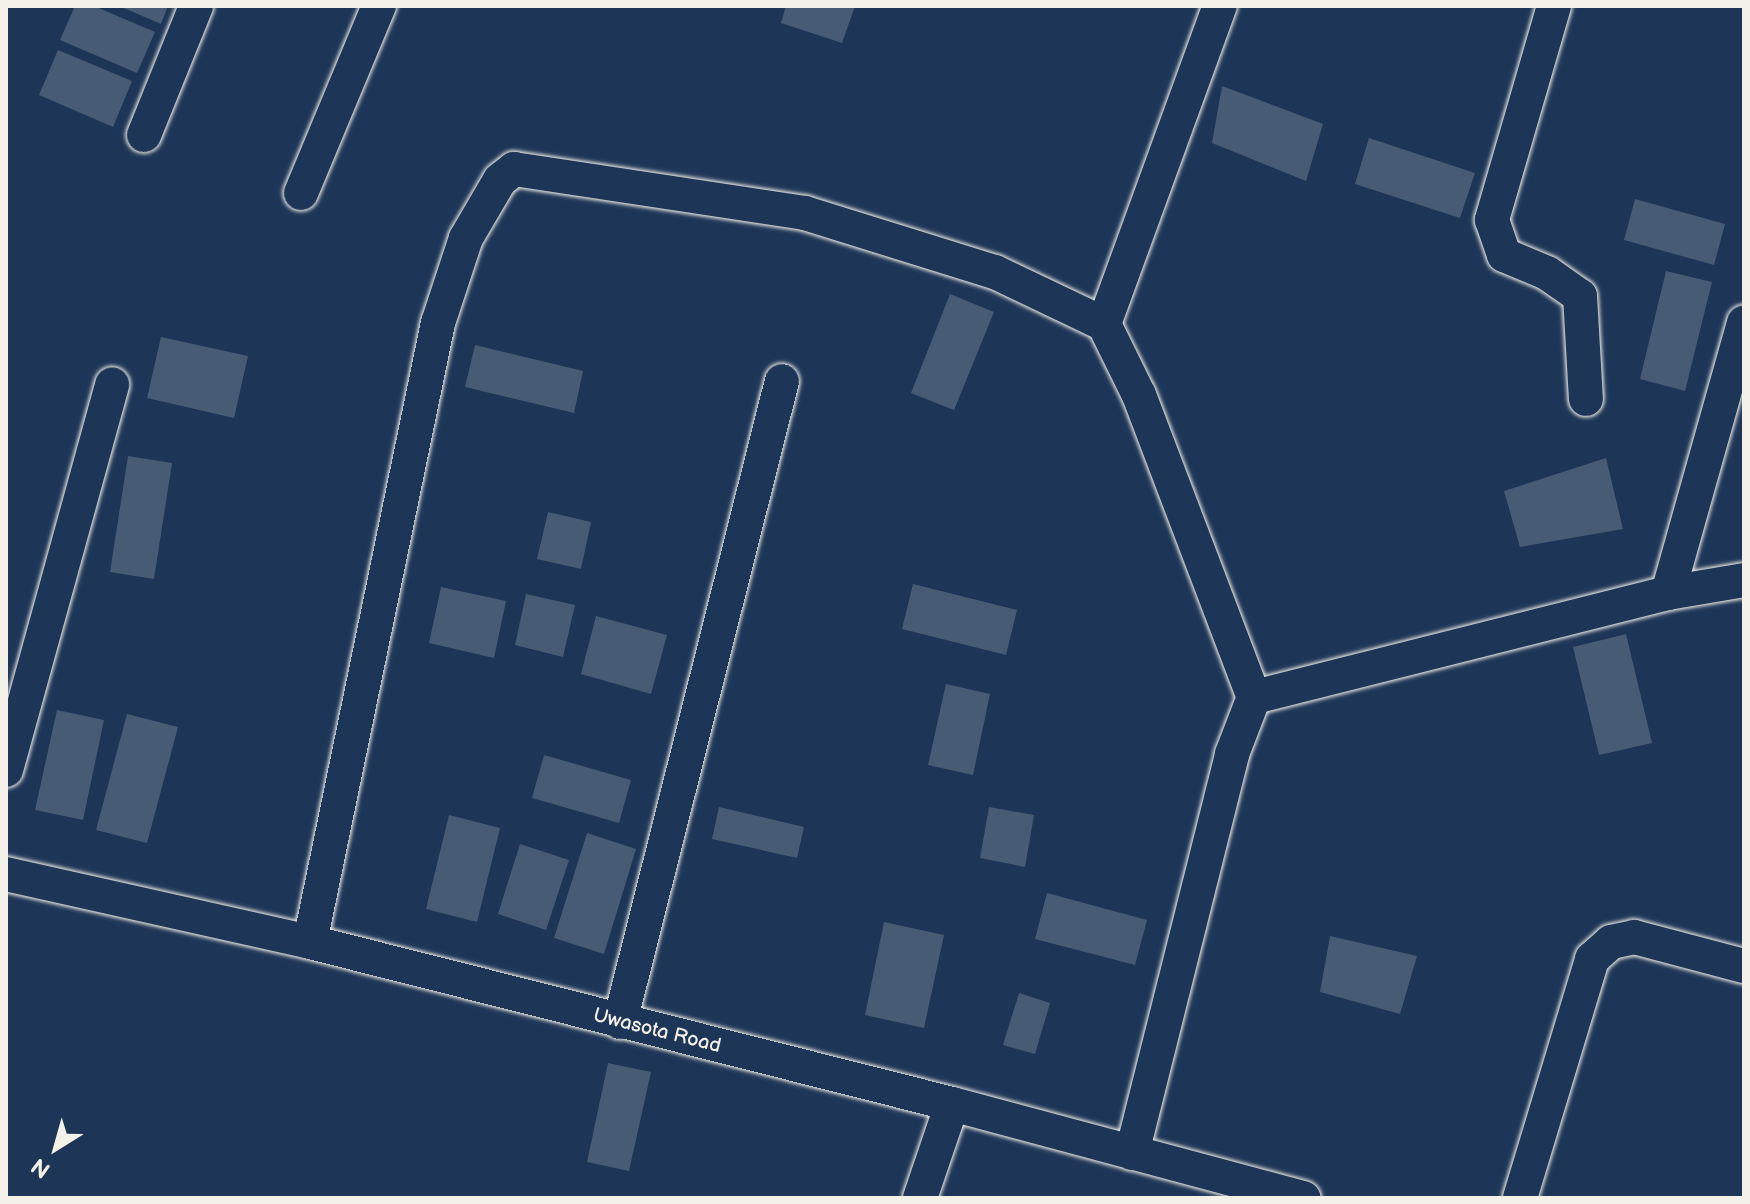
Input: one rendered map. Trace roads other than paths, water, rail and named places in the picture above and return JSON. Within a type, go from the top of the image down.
[{"type":"street","points":[[144,135],[196,6]]},
{"type":"street","points":[[301,193],[379,6]]},
{"type":"street","points":[[1104,324],[1220,6]]},
{"type":"street","points":[[1554,6],[1492,220],[1504,255],[1547,273],[1580,296],[1586,399]]},
{"type":"street","points":[[310,942],[438,323],[466,238],[500,180],[514,169],[805,213],[995,272],[1104,324],[1139,395],[1254,697],[1232,754],[1132,1153]]},
{"type":"street","points":[[1668,593],[1744,322]]},
{"type":"street","points":[[620,1022],[782,381]]},
{"type":"street","points":[[6,770],[112,384]]},
{"type":"street","points":[[1254,697],[1668,593],[1744,580]]},
{"type":"street","name":"Uwasota Road","points":[[6,874],[310,942],[952,1104],[1284,1196]]},
{"type":"street","points":[[1520,1198],[1592,959],[1611,942],[1634,937],[1744,966]]},
{"type":"street","points":[[920,1198],[952,1104]]}]
